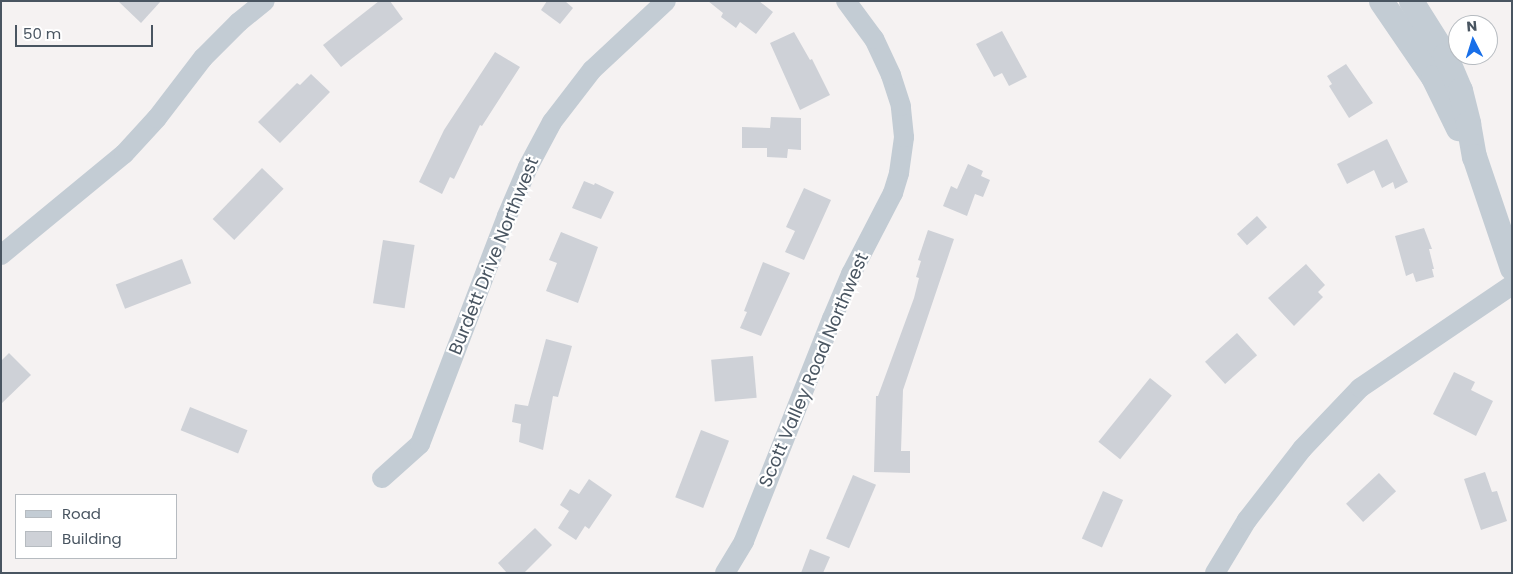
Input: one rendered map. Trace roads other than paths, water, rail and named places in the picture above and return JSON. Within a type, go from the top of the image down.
[{"type":"street","points":[[1,255],[124,154],[157,118],[203,58],[239,22],[265,1]]},
{"type":"street","name":"Burdett Drive Northwest","points":[[382,478],[420,444],[510,208],[528,167],[552,122],[592,70],[666,1]]},
{"type":"street","name":"Scott Valley Road Northwest","points":[[725,573],[744,541],[851,274],[893,193],[899,173],[904,137],[901,106],[891,75],[874,39],[846,1]]},
{"type":"street","points":[[1381,1],[1433,77],[1474,156]]},
{"type":"street","points":[[1410,1],[1445,55],[1460,90],[1474,156],[1512,268]]},
{"type":"street","points":[[1215,573],[1247,520],[1302,449],[1360,388],[1512,285]]}]
